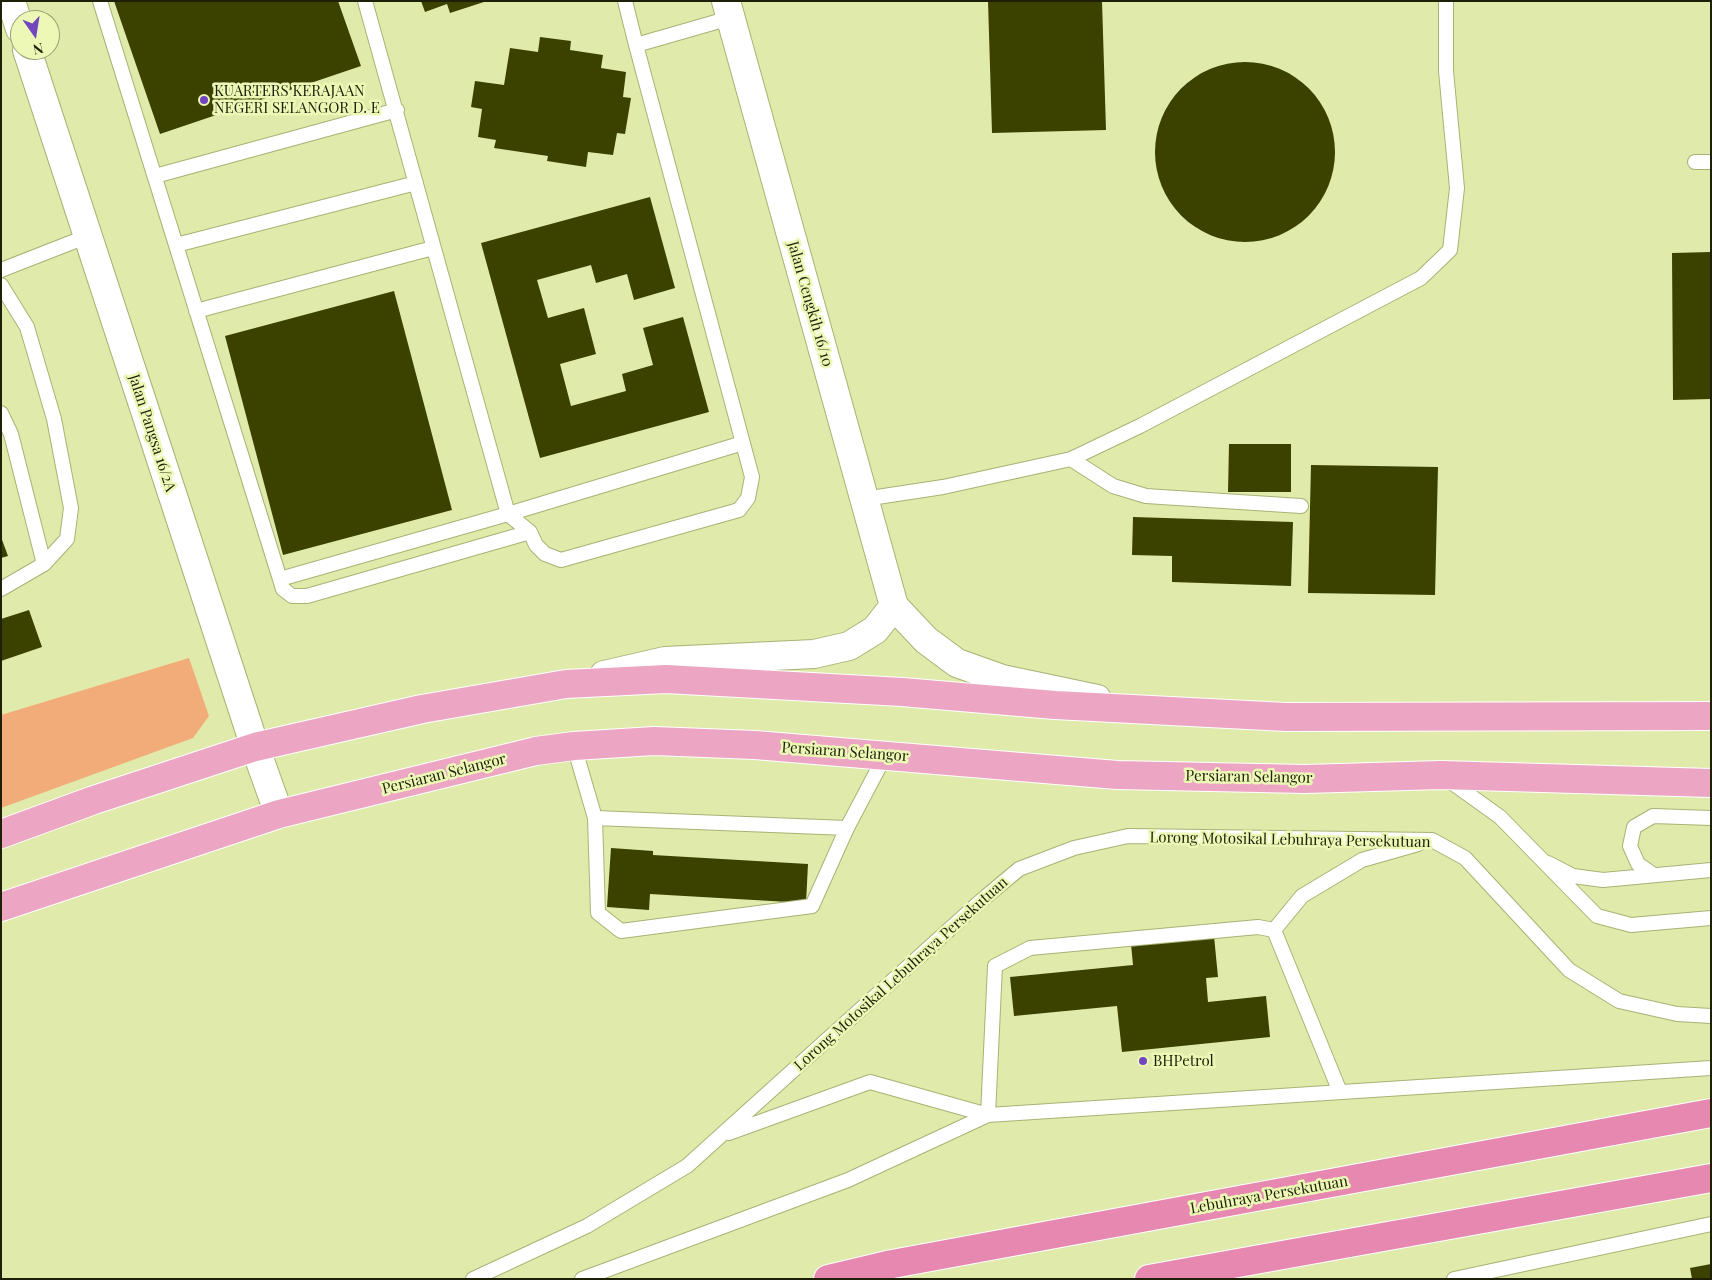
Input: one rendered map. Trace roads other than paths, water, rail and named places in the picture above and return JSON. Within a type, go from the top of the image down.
[{"type":"highway","name":"Lebuhraya Persekutuan","points":[[828,1279],[887,1265],[1711,1113]]},
{"type":"highway","points":[[1149,1279],[1711,1178]]},
{"type":"main road","points":[[1,834],[94,800],[255,747],[422,709],[566,684],[666,679],[902,692],[1055,705],[1286,717],[1711,716]]},
{"type":"main road","name":"Persiaran Selangor","points":[[1,907],[279,814],[536,751],[654,740],[886,754],[1117,775],[1305,779],[1441,775],[1686,784],[1711,783]]},
{"type":"street","name":"Jalan Cengkih 16/10","points":[[728,10],[894,606]]},
{"type":"street","name":"Jalan Pangsa 16/2A","points":[[30,60],[255,747],[279,814]]},
{"type":"street","points":[[566,684],[665,661],[814,654],[849,646],[875,630],[894,606],[926,640],[957,663],[1002,679],[1150,710]]},
{"type":"lane","points":[[100,1],[283,589],[292,596],[307,596],[530,532]]},
{"type":"lane","points":[[365,1],[397,110],[433,248],[508,514],[530,532],[536,544],[545,554],[561,560],[739,510],[748,498],[752,477],[625,1]]},
{"type":"lane","points":[[864,500],[943,487],[1072,459],[1140,426],[1421,278],[1450,250],[1458,188],[1446,72],[1446,1]]},
{"type":"lane","points":[[636,45],[728,10]]},
{"type":"lane","points":[[154,176],[397,110]]},
{"type":"lane","points":[[1695,162],[1711,162]]},
{"type":"lane","points":[[176,245],[416,183]]},
{"type":"lane","points":[[1,270],[88,236]]},
{"type":"lane","points":[[196,311],[433,248]]},
{"type":"lane","points":[[1,285],[27,327],[54,419],[71,508],[67,539],[44,564],[1,589]]},
{"type":"lane","points":[[1,413],[44,564]]},
{"type":"lane","points":[[280,579],[508,514],[743,443]]},
{"type":"lane","points":[[1072,459],[1113,486],[1146,496],[1301,506]]},
{"type":"lane","points":[[574,746],[595,818],[598,913],[621,931],[812,906],[847,828],[886,754]]},
{"type":"lane","points":[[1441,775],[1500,817],[1539,859],[1597,916],[1631,924],[1711,918]]},
{"type":"lane","points":[[1654,875],[1638,864],[1630,846],[1634,827],[1653,816],[1711,818]]},
{"type":"lane","points":[[595,818],[847,828]]},
{"type":"lane","name":"Lorong Motosikal Lebuhraya Persekutuan","points":[[473,1279],[587,1226],[687,1166],[982,900],[1019,869],[1074,848],[1128,836],[1432,840],[1465,858],[1569,970],[1619,1001],[1677,1014],[1711,1016]]},
{"type":"lane","points":[[1274,930],[1302,896],[1362,860],[1432,840]]},
{"type":"lane","points":[[1539,859],[1573,876],[1603,880],[1711,870]]},
{"type":"lane","points":[[988,1115],[995,966],[1030,948],[1258,927],[1274,930]]},
{"type":"lane","points":[[1274,930],[1340,1092]]},
{"type":"lane","points":[[721,1136],[870,1082],[988,1115],[1711,1068]]},
{"type":"lane","points":[[582,1279],[848,1180],[988,1115]]},
{"type":"lane","points":[[1454,1279],[1711,1224]]},
{"type":"place","name":"KUARTERS KERAJAAN NEGERI SELANGOR D. E","points":[[204,100]]},
{"type":"place","name":"BHPetrol","points":[[1143,1061]]}]
